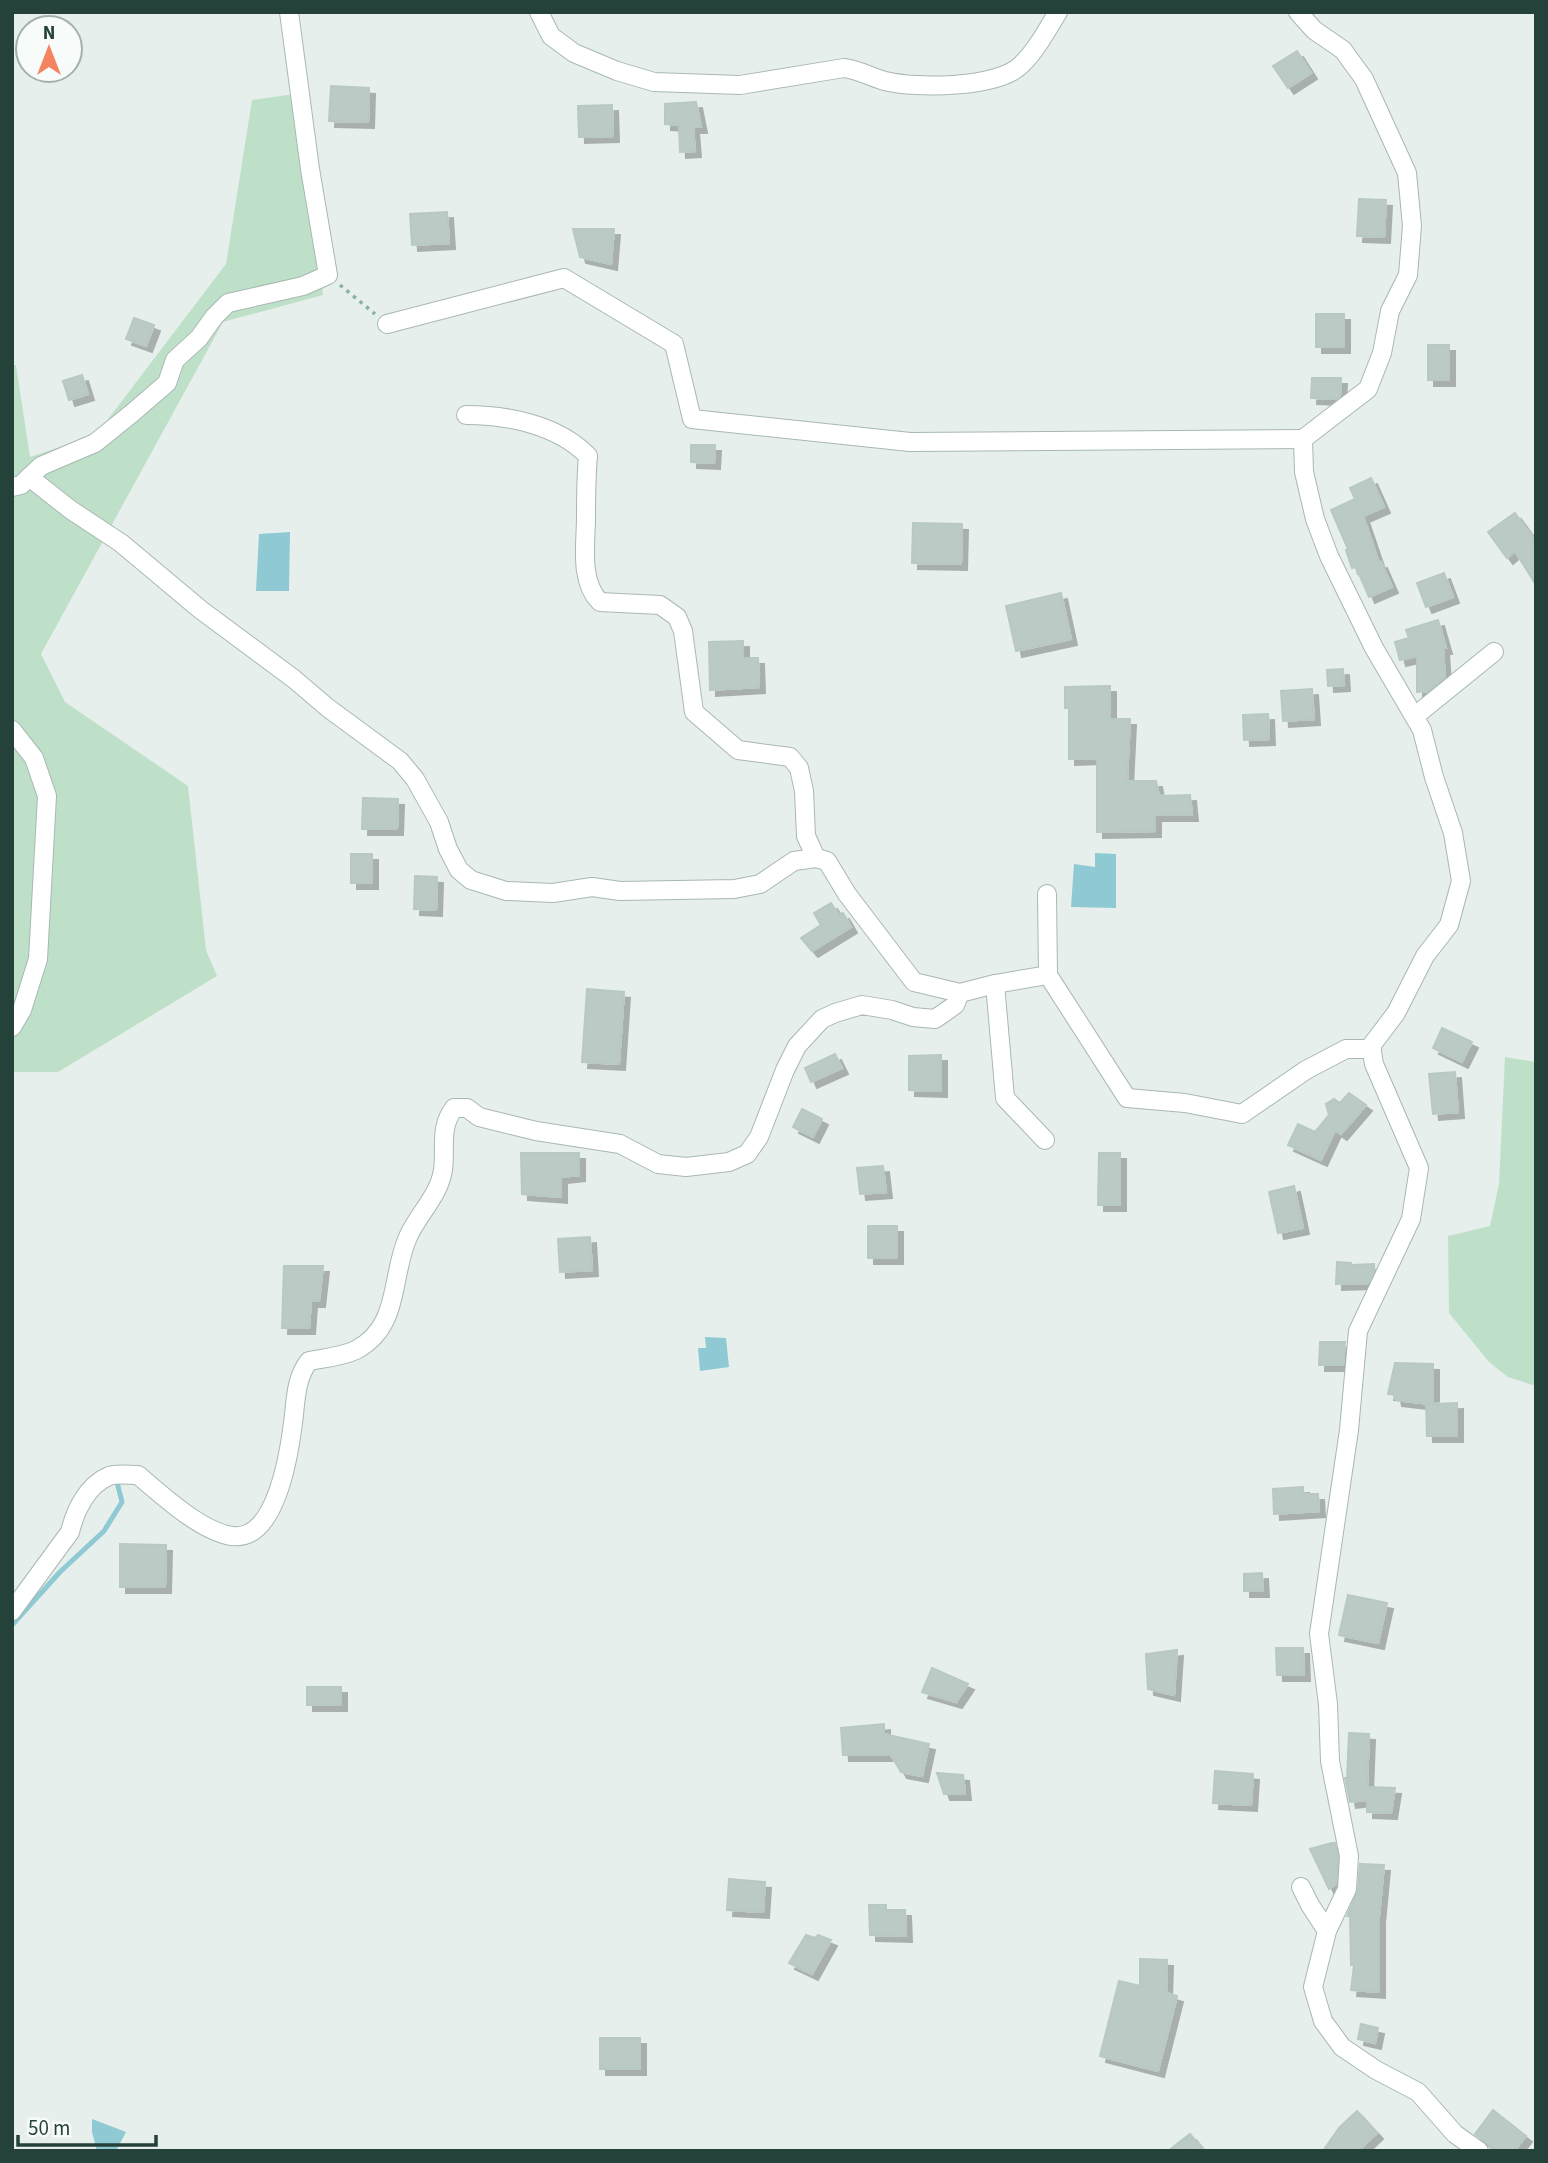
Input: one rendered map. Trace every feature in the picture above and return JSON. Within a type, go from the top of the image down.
[{"type":"street","points":[[12,487],[21,485],[41,466],[95,443],[167,383],[175,360],[199,338],[228,303],[303,286],[328,275],[310,169],[289,12]]},
{"type":"street","points":[[539,12],[551,36],[574,53],[617,71],[654,82],[740,85],[844,68],[858,70],[885,81],[913,85],[955,85],[992,80],[1020,67],[1058,12]]},
{"type":"street","points":[[387,324],[564,278],[674,344],[692,419],[910,442],[1303,439],[1368,389],[1382,352],[1390,311],[1408,275],[1412,226],[1407,173],[1364,79],[1343,50],[1314,30],[1298,12]]},
{"type":"street","points":[[466,415],[493,415],[544,428],[576,444],[588,456],[585,553],[589,581],[595,597],[600,602],[660,606],[677,617],[683,631],[694,712],[738,750],[790,757],[799,768],[804,791],[806,836],[816,858]]},
{"type":"street","points":[[1303,439],[1304,472],[1315,519],[1329,556],[1374,648],[1422,730],[1453,834],[1461,881],[1449,925],[1425,956],[1396,1013],[1371,1045],[1374,1064],[1419,1168],[1410,1219],[1358,1331],[1349,1430],[1320,1634],[1328,1704],[1330,1761],[1349,1856],[1347,1889],[1327,1931],[1313,1987],[1323,2021],[1342,2047],[1376,2070],[1418,2092],[1455,2134],[1479,2151]]},
{"type":"street","points":[[29,477],[71,510],[121,543],[201,610],[400,761],[415,779],[439,822],[459,870],[471,880],[506,891],[553,893],[592,887],[620,891],[734,889],[760,884],[793,861],[816,858],[827,861],[847,894],[914,982],[960,993],[1048,975]]},
{"type":"street","points":[[1415,716],[1494,652]]},
{"type":"street","points":[[12,730],[34,758],[47,796],[38,958],[22,1010],[12,1027]]},
{"type":"street","points":[[1047,894],[1048,975],[1127,1098],[1185,1103],[1242,1114],[1306,1070],[1346,1049],[1372,1049]]},
{"type":"street","points":[[995,984],[1005,1098],[1045,1139]]},
{"type":"street","points":[[12,1611],[70,1532],[84,1498],[110,1475],[138,1475],[180,1511],[233,1536],[250,1533],[262,1525],[273,1507],[280,1483],[302,1370],[309,1361],[355,1350],[374,1337],[389,1314],[408,1236],[434,1195],[443,1172],[443,1131],[454,1108],[467,1108],[480,1117],[536,1131],[621,1144],[658,1164],[686,1167],[729,1162],[747,1154],[760,1137],[797,1045],[822,1019],[862,1005],[913,1017],[935,1019],[955,1005],[960,993]]},
{"type":"street","points":[[1301,1887],[1327,1931]]},
{"type":"path","points":[[328,275],[387,324]]},
{"type":"green space","points":[[309,92],[323,295],[223,322],[41,654],[65,702],[188,786],[206,950],[217,976],[58,1072],[12,1072],[12,365],[16,365],[30,457],[96,435],[226,264],[252,100]]},
{"type":"green space","points":[[1505,1057],[1536,1062],[1536,1386],[1508,1377],[1489,1362],[1449,1313],[1448,1236],[1490,1226],[1499,1184]]},
{"type":"water","points":[[290,532],[289,591],[256,591],[259,534]]},
{"type":"water","points":[[1095,853],[1116,854],[1116,908],[1071,907],[1074,864],[1095,867]]},
{"type":"water","points":[[705,1337],[726,1338],[729,1367],[700,1371],[698,1348],[706,1348]]},
{"type":"water","points":[[92,2119],[126,2132],[116,2151],[97,2151]]},
{"type":"building","points":[[1297,51],[1311,73],[1288,88],[1273,66]]},
{"type":"building","points":[[331,86],[369,88],[368,122],[329,121]]},
{"type":"building","points":[[696,102],[701,127],[693,127],[695,151],[680,152],[679,125],[665,124],[665,104]]},
{"type":"building","points":[[612,105],[613,136],[579,137],[578,106]]},
{"type":"building","points":[[1359,199],[1386,200],[1384,237],[1357,236]]},
{"type":"building","points":[[447,212],[449,243],[412,245],[410,214]]},
{"type":"building","points":[[573,229],[614,229],[611,264],[580,257]]},
{"type":"building","points":[[1316,314],[1344,314],[1344,347],[1316,347]]},
{"type":"building","points":[[134,318],[154,325],[146,346],[126,339]]},
{"type":"building","points":[[1428,345],[1449,345],[1449,380],[1428,380]]},
{"type":"building","points":[[82,375],[88,394],[69,400],[63,381]]},
{"type":"building","points":[[1312,378],[1341,378],[1340,396],[1337,399],[1311,398]]},
{"type":"building","points":[[691,445],[715,445],[714,463],[691,462]]},
{"type":"building","points":[[1371,478],[1384,507],[1363,516],[1379,563],[1381,562],[1392,587],[1369,597],[1356,567],[1352,568],[1346,550],[1348,549],[1331,510],[1355,499],[1350,488]]},
{"type":"building","points":[[1515,513],[1536,542],[1536,585],[1515,551],[1507,558],[1488,532]]},
{"type":"building","points":[[913,523],[962,524],[961,564],[912,563]]},
{"type":"building","points":[[1444,573],[1453,597],[1426,607],[1417,583]]},
{"type":"building","points":[[1061,593],[1071,639],[1016,651],[1006,606]]},
{"type":"building","points":[[1438,620],[1446,648],[1443,648],[1445,677],[1428,691],[1417,692],[1417,656],[1400,660],[1395,642],[1409,638],[1406,630]]},
{"type":"building","points":[[743,641],[743,658],[758,658],[759,687],[710,690],[709,642]]},
{"type":"building","points":[[1343,669],[1344,685],[1328,686],[1327,670]]},
{"type":"building","points":[[1110,686],[1110,719],[1130,719],[1127,781],[1156,781],[1159,796],[1190,795],[1192,815],[1155,815],[1155,831],[1097,832],[1097,758],[1069,759],[1069,708],[1065,708],[1065,687]]},
{"type":"building","points":[[1312,689],[1314,719],[1283,721],[1281,691]]},
{"type":"building","points":[[1268,714],[1269,739],[1244,740],[1243,715]]},
{"type":"building","points":[[363,798],[398,799],[397,829],[362,829]]},
{"type":"building","points":[[351,854],[372,854],[372,883],[351,883]]},
{"type":"building","points":[[415,876],[437,877],[436,910],[414,909]]},
{"type":"building","points":[[831,903],[839,915],[843,913],[851,927],[812,951],[801,938],[821,925],[814,913]]},
{"type":"building","points":[[587,989],[624,992],[619,1064],[582,1062]]},
{"type":"building","points":[[1442,1028],[1472,1042],[1462,1062],[1433,1048]]},
{"type":"building","points":[[835,1054],[842,1068],[811,1082],[805,1068]]},
{"type":"building","points":[[941,1055],[941,1091],[909,1090],[909,1056]]},
{"type":"building","points":[[1455,1072],[1458,1112],[1433,1114],[1429,1074]]},
{"type":"building","points":[[1349,1093],[1366,1105],[1341,1134],[1335,1130],[1321,1160],[1288,1145],[1298,1124],[1315,1132],[1329,1115],[1326,1104],[1334,1099],[1340,1103]]},
{"type":"building","points":[[802,1109],[822,1119],[813,1137],[793,1127]]},
{"type":"building","points":[[521,1153],[579,1153],[579,1175],[561,1177],[561,1197],[522,1194]]},
{"type":"building","points":[[1099,1153],[1120,1153],[1120,1205],[1098,1205]]},
{"type":"building","points":[[883,1166],[886,1192],[860,1194],[857,1168]]},
{"type":"building","points":[[1294,1186],[1303,1228],[1278,1233],[1269,1192]]},
{"type":"building","points":[[868,1226],[897,1226],[897,1258],[868,1258]]},
{"type":"building","points":[[590,1237],[592,1270],[560,1272],[558,1239]]},
{"type":"building","points":[[1337,1262],[1351,1265],[1374,1264],[1374,1270],[1368,1283],[1336,1284]]},
{"type":"building","points":[[284,1266],[323,1266],[319,1301],[311,1301],[309,1328],[282,1328]]},
{"type":"building","points":[[1320,1342],[1345,1342],[1343,1365],[1319,1365]]},
{"type":"building","points":[[1395,1363],[1433,1364],[1433,1404],[1457,1403],[1457,1436],[1427,1436],[1426,1404],[1430,1404],[1396,1400],[1395,1395],[1388,1394]]},
{"type":"building","points":[[1303,1487],[1303,1494],[1318,1494],[1319,1511],[1274,1514],[1273,1489]]},
{"type":"building","points":[[120,1544],[166,1545],[165,1587],[120,1587]]},
{"type":"building","points":[[1262,1573],[1263,1591],[1244,1591],[1244,1574]]},
{"type":"building","points":[[1348,1595],[1387,1603],[1378,1643],[1339,1635]]},
{"type":"building","points":[[1276,1648],[1303,1648],[1304,1675],[1277,1675]]},
{"type":"building","points":[[1177,1650],[1174,1695],[1148,1689],[1146,1654]]},
{"type":"building","points":[[932,1668],[968,1684],[956,1702],[922,1692]]},
{"type":"building","points":[[307,1687],[341,1687],[341,1705],[307,1705]]},
{"type":"building","points":[[884,1724],[884,1734],[929,1744],[922,1776],[901,1772],[891,1755],[843,1755],[841,1728]]},
{"type":"building","points":[[1349,1733],[1369,1734],[1367,1787],[1395,1788],[1391,1813],[1367,1812],[1367,1800],[1350,1802],[1345,1778]]},
{"type":"building","points":[[1215,1771],[1253,1774],[1251,1805],[1213,1803]]},
{"type":"building","points":[[937,1773],[963,1775],[965,1794],[944,1794]]},
{"type":"building","points":[[1335,1843],[1338,1857],[1336,1884],[1329,1889],[1310,1849]]},
{"type":"building","points":[[1360,1864],[1384,1865],[1379,1917],[1379,1992],[1351,1990],[1354,1965],[1351,1965],[1350,1916],[1347,1916],[1358,1890]]},
{"type":"building","points":[[729,1879],[765,1882],[763,1912],[727,1910]]},
{"type":"building","points":[[869,1905],[886,1905],[886,1910],[905,1910],[906,1936],[870,1935]]},
{"type":"building","points":[[806,1935],[815,1938],[818,1935],[831,1940],[812,1974],[789,1963]]},
{"type":"building","points":[[1140,1959],[1167,1960],[1166,1993],[1177,1996],[1158,2071],[1100,2056],[1119,1981],[1140,1986]]},
{"type":"building","points":[[1361,2024],[1378,2028],[1375,2043],[1358,2039]]},
{"type":"building","points":[[600,2038],[640,2038],[640,2069],[600,2069]]},
{"type":"building","points":[[1493,2110],[1526,2136],[1514,2151],[1498,2151],[1475,2134]]},
{"type":"building","points":[[1357,2111],[1377,2133],[1358,2151],[1323,2151],[1339,2128]]},
{"type":"building","points":[[1190,2134],[1204,2151],[1168,2151]]},
{"type":"waterway","points":[[12,1625],[60,1572],[104,1531],[122,1502],[117,1482]]}]
